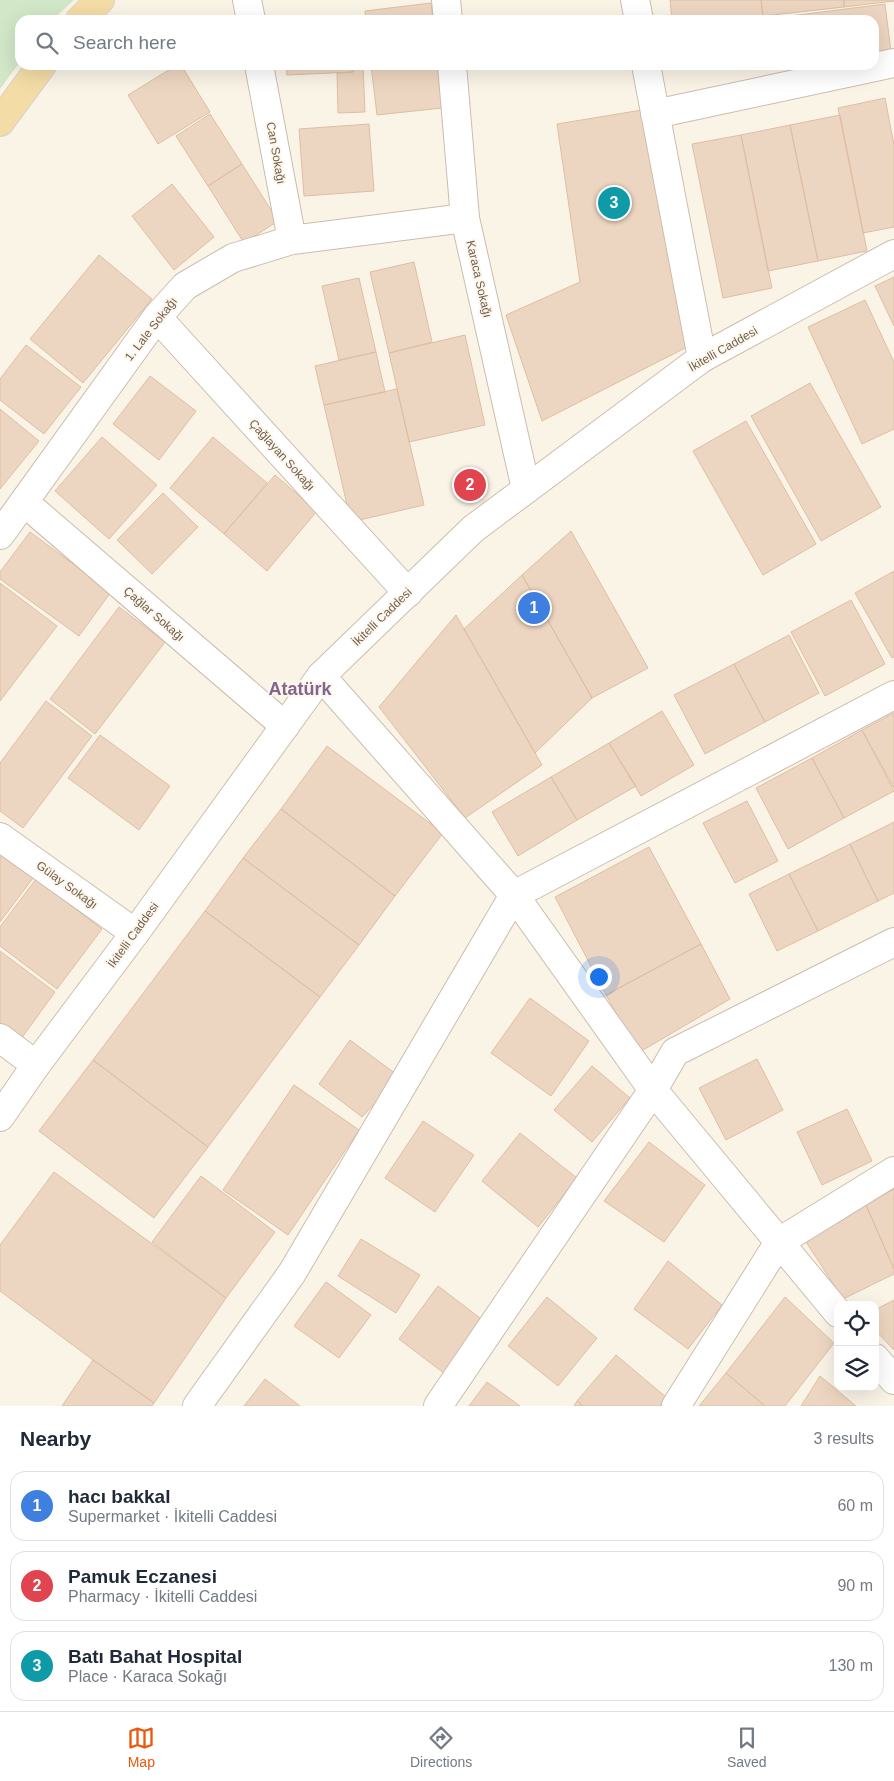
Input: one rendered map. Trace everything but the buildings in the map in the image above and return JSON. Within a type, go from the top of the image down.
[{"type":"main road","points":[[85,15],[100,0]]},
{"type":"main road","points":[[0,122],[38,70]]},
{"type":"street","points":[[248,0],[250,15]]},
{"type":"street","points":[[446,0],[448,15]]},
{"type":"street","points":[[635,0],[637,15]]},
{"type":"street","points":[[879,66],[894,63]]},
{"type":"street","name":"Can Sokağı","points":[[261,70],[292,240]]},
{"type":"street","name":"Karaca Sokağı","points":[[452,70],[465,218],[526,490]]},
{"type":"street","points":[[647,70],[702,358]]},
{"type":"street","points":[[655,114],[861,70]]},
{"type":"street","name":"1. Lale Sokağı","points":[[0,535],[157,317],[185,286],[233,258],[292,240],[465,218]]},
{"type":"street","name":"İkitelli Caddesi","points":[[0,1116],[135,933],[320,676],[473,529],[702,358],[894,254]]},
{"type":"street","name":"Çağlayan Sokağı","points":[[157,317],[408,593]]},
{"type":"street","name":"Çağlar Sokağı","points":[[24,502],[285,726]]},
{"type":"street","points":[[320,676],[514,895],[653,1090],[834,1307]]},
{"type":"street","points":[[197,1406],[292,1273],[514,895],[894,695]]},
{"type":"street","name":"Gülay Sokağı","points":[[0,837],[135,933]]},
{"type":"street","points":[[438,1406],[653,1090],[675,1052],[894,942]]},
{"type":"street","points":[[0,1038],[36,1065]]},
{"type":"street","points":[[676,1406],[779,1242],[894,1171]]},
{"type":"street","points":[[879,1363],[894,1380]]},
{"type":"green space","points":[[0,0],[74,0],[58,15],[15,15],[15,69],[0,89]]},
{"type":"place","name":"Batı Bahat Hospital","points":[[614,203]]},
{"type":"place","name":"Pamuk Eczanesi","points":[[470,485]]},
{"type":"place","name":"hacı bakkal","points":[[534,608]]},
{"type":"district","name":"Atatürk","points":[[300,689]]}]
